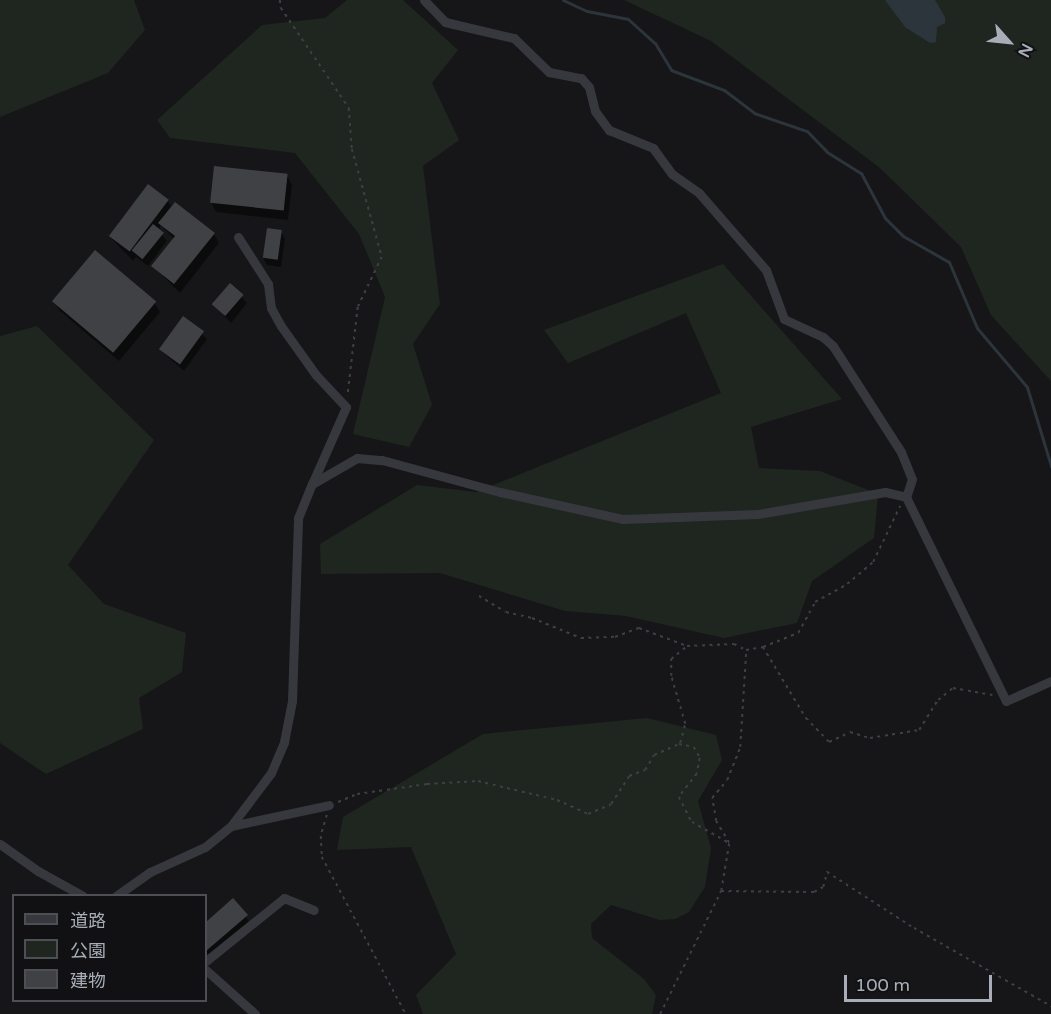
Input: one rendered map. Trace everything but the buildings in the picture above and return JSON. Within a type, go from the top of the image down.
[{"type":"street","points":[[424,0],[445,22],[514,38],[549,72],[581,78],[589,87],[595,111],[609,130],[653,148],[672,174],[699,193],[766,270],[784,319],[823,337],[833,346],[901,452],[912,479],[905,497],[1006,701],[1051,681]]},
{"type":"street","points":[[119,894],[150,872],[205,847],[231,826],[271,773],[284,742],[292,701],[298,518],[346,406],[316,375],[281,326],[271,308],[268,284],[238,237]]},
{"type":"street","points":[[312,484],[357,458],[382,460],[500,492],[623,519],[758,514],[885,492],[905,497]]},
{"type":"street","points":[[231,826],[329,805]]},
{"type":"street","points":[[0,844],[38,871],[79,894]]},
{"type":"street","points":[[207,960],[284,898],[314,910]]},
{"type":"street","points":[[207,971],[255,1014]]},
{"type":"path","points":[[280,0],[281,8],[349,108],[352,148],[382,257],[358,307],[346,406]]},
{"type":"path","points":[[479,596],[506,612],[532,618],[581,638],[615,637],[639,628],[687,646],[734,644],[746,650],[763,647],[798,633],[814,602],[847,584],[873,562],[905,497]]},
{"type":"path","points":[[680,744],[685,724],[671,676],[671,659],[687,646]]},
{"type":"path","points":[[763,647],[806,718],[829,742],[850,732],[870,738],[919,730],[938,700],[953,688],[973,688],[1006,701]]},
{"type":"path","points":[[660,1014],[721,891],[729,843],[716,821],[712,798],[727,780],[740,747],[746,650]]},
{"type":"path","points":[[406,1014],[322,857],[321,836],[329,805],[357,795],[427,784],[478,781],[557,800],[588,814],[610,804],[629,776],[645,770],[654,755],[680,744],[694,747],[700,758],[697,774],[679,797],[692,822],[729,843]]},
{"type":"path","points":[[721,891],[814,892],[823,887],[827,872],[914,928],[1051,1006]]},
{"type":"green space","points":[[0,0],[134,0],[145,30],[108,73],[0,117]]},
{"type":"green space","points":[[347,0],[403,0],[458,50],[432,83],[459,140],[423,166],[440,304],[413,344],[432,405],[409,447],[353,434],[385,297],[359,234],[295,153],[170,138],[157,120],[262,25],[325,18]]},
{"type":"green space","points":[[624,0],[1051,0],[1051,381],[991,315],[961,247],[880,168],[711,41]]},
{"type":"green space","points":[[723,264],[842,399],[751,427],[759,468],[820,471],[878,494],[874,538],[812,581],[797,623],[724,638],[626,616],[565,611],[440,573],[321,574],[320,544],[417,485],[476,492],[721,393],[686,313],[568,363],[544,330]]},
{"type":"green space","points":[[37,326],[154,440],[68,565],[104,604],[186,633],[182,672],[139,698],[143,729],[46,774],[0,743],[0,336]]},
{"type":"green space","points":[[647,718],[716,735],[722,760],[698,801],[711,848],[705,887],[689,912],[675,919],[660,920],[611,905],[591,924],[592,938],[644,979],[656,995],[652,1014],[423,1014],[416,995],[456,954],[411,847],[337,850],[343,817],[483,734]]},
{"type":"shaded area","points":[[885,0],[935,0],[945,17],[945,23],[937,27],[936,42],[930,43],[905,27]]},
{"type":"waterway","points":[[563,0],[587,11],[628,19],[655,43],[671,70],[724,90],[754,113],[807,131],[827,152],[861,173],[885,218],[903,236],[949,262],[977,328],[1027,387],[1051,466]]}]
